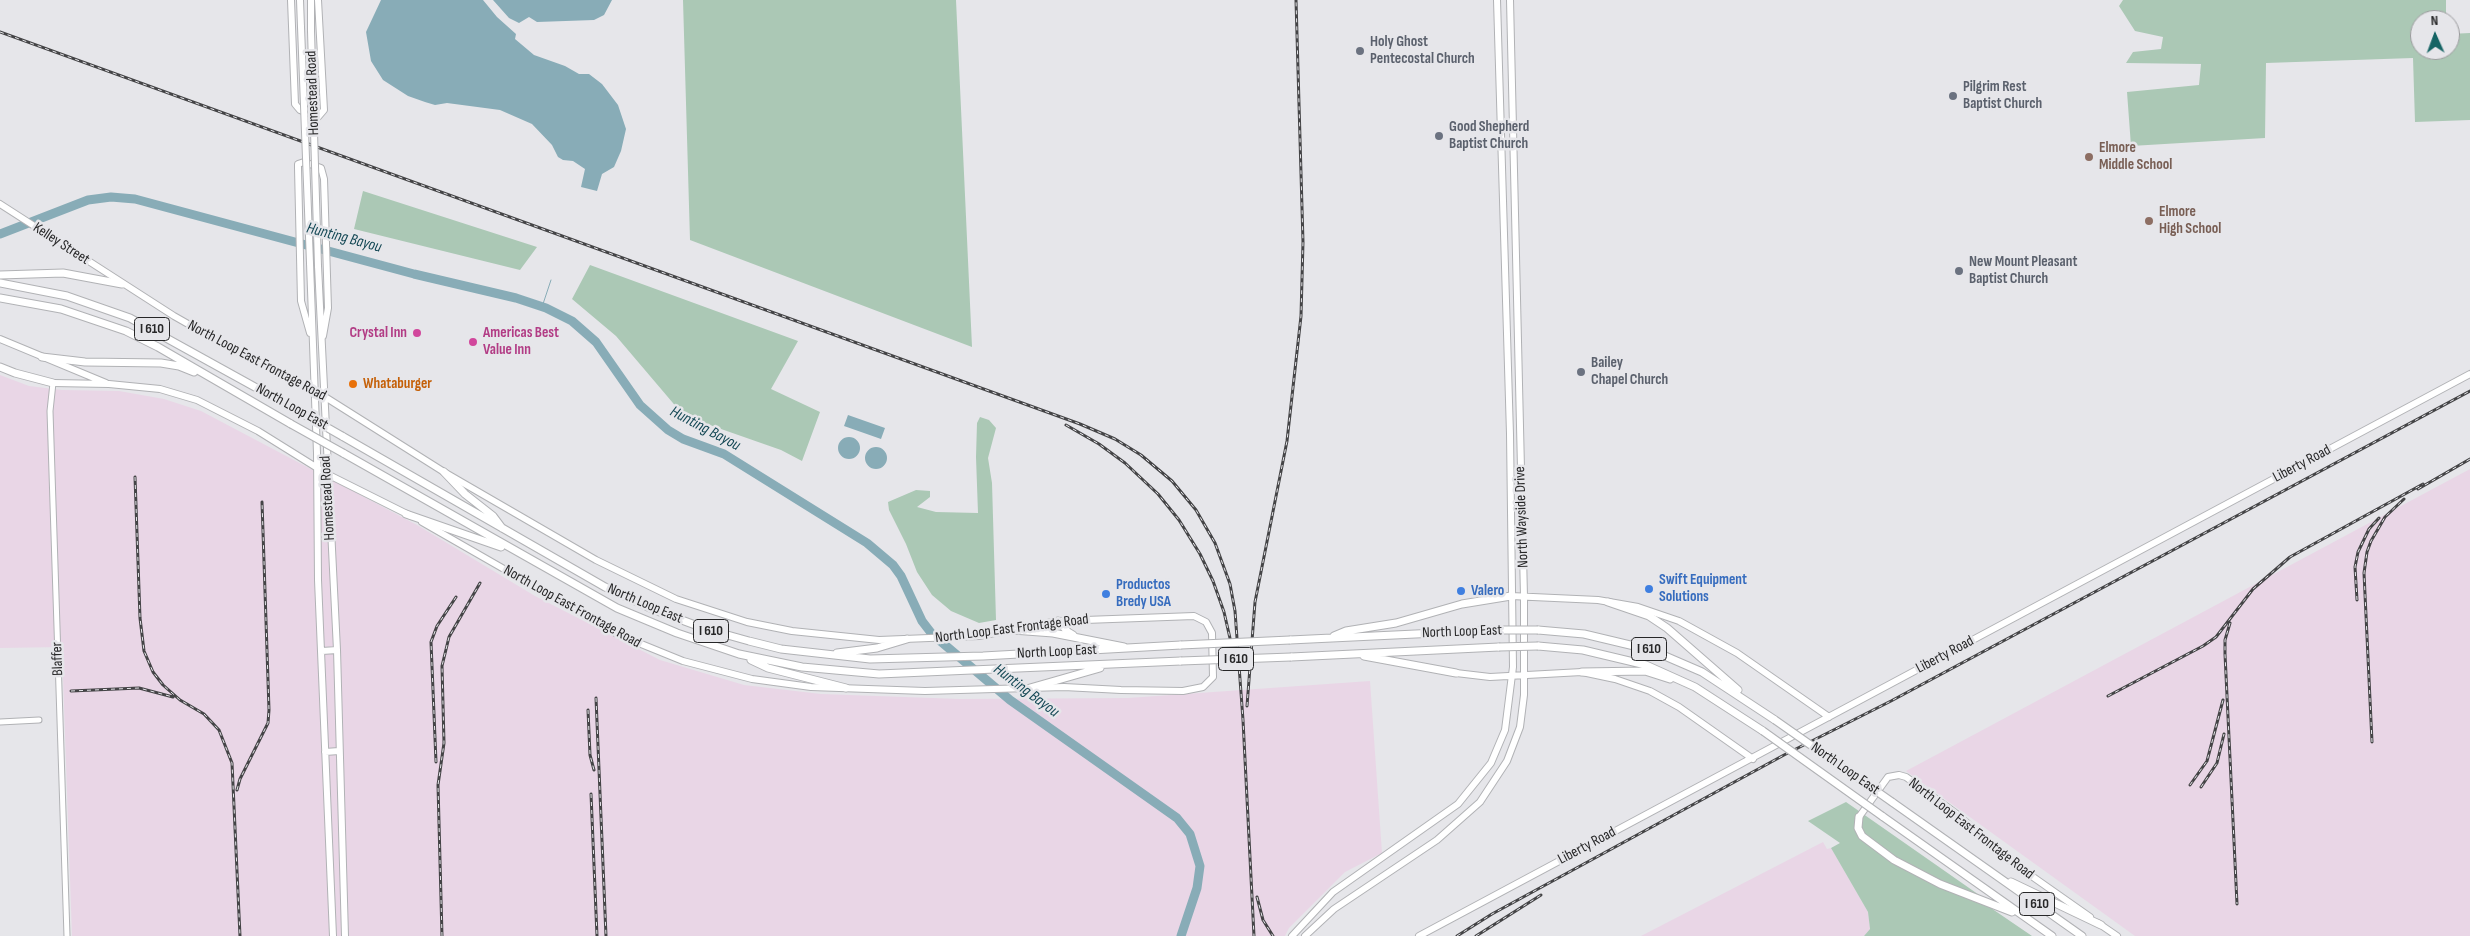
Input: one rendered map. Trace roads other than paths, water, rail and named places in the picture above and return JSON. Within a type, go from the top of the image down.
[{"type":"highway","points":[[0,275],[63,273],[122,284]]},
{"type":"highway","name":"North Loop East","points":[[0,283],[68,296],[130,318],[292,407],[605,587],[652,609],[706,629],[781,649],[870,660],[983,656],[1181,644],[1499,630],[1538,630],[1592,635],[1651,650],[1702,672],[1749,701],[2082,936]]},
{"type":"highway","name":"North Loop East","points":[[0,298],[46,306],[94,319],[158,347],[617,608],[670,630],[739,654],[802,667],[879,674],[1538,646],[1583,650],[1626,659],[1671,674],[1763,731],[2052,936]]},
{"type":"highway","points":[[42,358],[85,362],[170,364],[218,382]]},
{"type":"highway","points":[[0,367],[53,383]]},
{"type":"highway","points":[[444,472],[465,494],[493,516],[503,530]]},
{"type":"highway","points":[[406,514],[518,553]]},
{"type":"highway","points":[[1330,638],[1346,631],[1396,623],[1462,604],[1511,596]]},
{"type":"highway","points":[[1608,602],[1649,616],[1667,628],[1749,701]]},
{"type":"highway","points":[[1058,620],[1068,632],[1078,637]]},
{"type":"highway","points":[[1013,630],[1078,637],[1133,648]]},
{"type":"highway","points":[[822,654],[877,648],[907,639]]},
{"type":"highway","points":[[739,654],[768,668],[846,688]]},
{"type":"highway","points":[[1353,655],[1456,673]]},
{"type":"highway","points":[[1030,688],[1114,664]]},
{"type":"highway","points":[[1582,672],[1645,671],[1695,688]]},
{"type":"highway","points":[[1859,817],[1858,828],[1862,836],[1894,860],[1940,884],[2026,918]]},
{"type":"highway","points":[[1993,873],[2101,925]]},
{"type":"main road","points":[[291,0],[295,104],[300,110],[318,117],[324,110],[318,0]]},
{"type":"main road","name":"Homestead Road","points":[[300,0],[314,390],[318,580],[333,936]]},
{"type":"main road","name":"Homestead Road","points":[[310,0],[318,266],[332,580],[337,650],[345,936]]},
{"type":"main road","name":"North Wayside Drive","points":[[1292,936],[1333,892],[1458,804],[1492,763],[1505,730],[1513,675],[1510,434],[1497,0]]},
{"type":"main road","name":"North Wayside Drive","points":[[1306,935],[1334,909],[1437,840],[1480,802],[1507,762],[1520,727],[1524,675],[1524,596],[1510,0]]},
{"type":"main road","points":[[312,339],[303,310],[300,264],[298,164],[304,162],[317,166],[323,173],[328,318],[322,339]]},
{"type":"main road","name":"Kelley Street","points":[[0,204],[122,284]]},
{"type":"main road","name":"North Loop East Frontage Road","points":[[53,383],[109,384],[160,390],[197,400],[258,431],[316,468],[406,514],[619,635],[650,649],[697,666],[734,675],[811,687],[846,688],[984,690],[1030,688],[1183,691],[1203,687],[1213,677],[1212,633],[1209,625],[1199,617],[1189,615],[1058,620],[979,636],[907,639],[823,636],[747,622],[706,610],[676,599],[596,560],[444,472],[314,390],[225,345],[122,284]]},
{"type":"main road","points":[[0,339],[42,358],[109,384]]},
{"type":"main road","name":"Liberty Road","points":[[1419,936],[2470,374]]},
{"type":"main road","points":[[318,580],[332,580]]},
{"type":"main road","points":[[1511,596],[1569,597],[1608,602],[1655,613],[1679,621],[1708,634],[1761,668],[1829,718]]},
{"type":"main road","points":[[322,651],[337,650]]},
{"type":"main road","points":[[1456,673],[1490,677],[1582,672],[1615,679],[1650,691],[1679,707],[1752,759]]},
{"type":"main road","points":[[325,752],[339,751]]},
{"type":"main road","name":"North Loop East Frontage Road","points":[[1859,817],[1888,777],[1899,775],[1906,777],[1958,815],[2006,858],[2117,936]]},
{"type":"main road","points":[[328,812],[341,811]]},
{"type":"main road","points":[[332,898],[344,896]]},
{"type":"street","name":"Blaffer","points":[[53,383],[50,411],[67,936]]},
{"type":"street","points":[[0,722],[39,720]]},
{"type":"water","points":[[381,0],[483,0],[497,17],[516,34],[515,39],[534,55],[565,66],[579,74],[589,74],[602,84],[618,105],[626,129],[621,151],[614,167],[602,174],[597,191],[581,187],[585,169],[573,161],[563,160],[558,157],[552,145],[532,124],[500,110],[447,103],[435,105],[408,96],[383,80],[371,61],[366,32]]},
{"type":"water","points":[[493,0],[612,0],[604,15],[594,20],[537,22],[529,17],[519,23],[509,18]]},
{"type":"water","points":[[848,415],[885,428],[881,439],[844,426]]},
{"type":"water","points":[[845,437],[853,437],[860,444],[860,452],[853,459],[845,459],[838,452],[838,444]]},
{"type":"water","points":[[872,447],[880,447],[887,454],[887,462],[880,469],[872,469],[865,462],[865,454]]},
{"type":"waterway","name":"Hunting Bayou","points":[[0,234],[88,200],[111,197],[135,199],[414,274],[516,298],[546,308],[572,321],[596,342],[640,405],[668,430],[683,439],[724,454],[867,543],[893,565],[901,576],[922,621],[932,634],[1010,700],[1177,818],[1190,834],[1200,866],[1197,888],[1181,936]]},
{"type":"waterway","points":[[542,307],[551,280]]},
{"type":"railway","points":[[1247,706],[1255,602],[1287,441],[1301,316],[1303,242],[1296,0]]},
{"type":"railway","points":[[0,32],[1080,424],[1115,439],[1141,455],[1172,481],[1196,510],[1215,543],[1230,584],[1235,611],[1243,720],[1254,936]]},
{"type":"railway","points":[[1457,936],[1492,914],[1784,755],[1891,701],[2470,391]]},
{"type":"railway","points":[[1066,425],[1099,444],[1125,463],[1158,494],[1179,520],[1200,554],[1213,581],[1224,612],[1232,647]]},
{"type":"railway","points":[[2418,489],[2470,459]]},
{"type":"railway","points":[[135,477],[140,618],[144,651],[153,672],[163,685],[180,700],[204,714],[219,730],[232,763],[240,936]]},
{"type":"railway","points":[[2108,696],[2203,646],[2216,637],[2253,589],[2290,557],[2423,484]]},
{"type":"railway","points":[[2372,742],[2364,573],[2367,552],[2371,541],[2385,517],[2404,499]]},
{"type":"railway","points":[[237,790],[240,779],[268,723],[262,502]]},
{"type":"railway","points":[[2357,600],[2355,567],[2358,552],[2369,529],[2379,518]]},
{"type":"railway","points":[[442,936],[438,785],[444,743],[442,666],[449,637],[480,583]]},
{"type":"railway","points":[[436,762],[431,642],[437,626],[456,597]]},
{"type":"railway","points":[[2230,623],[2225,640],[2225,654],[2237,904]]},
{"type":"railway","points":[[71,691],[139,688],[173,697]]},
{"type":"railway","points":[[596,698],[606,936]]},
{"type":"railway","points":[[2190,785],[2207,761],[2223,700]]},
{"type":"railway","points":[[588,710],[590,755],[594,770]]},
{"type":"railway","points":[[2201,787],[2217,763],[2224,734]]},
{"type":"railway","points":[[591,794],[597,936]]},
{"type":"railway","points":[[1476,936],[1541,895]]},
{"type":"railway","points":[[1257,897],[1263,920],[1273,936]]},
{"type":"place","name":"Holy Ghost Pentecostal Church","points":[[1360,51]]},
{"type":"place","name":"Pilgrim Rest Baptist Church","points":[[1953,96]]},
{"type":"place","name":"Good Shepherd Baptist Church","points":[[1439,136]]},
{"type":"place","name":"Elmore Middle School","points":[[2089,157]]},
{"type":"place","name":"Elmore High School","points":[[2149,221]]},
{"type":"place","name":"New Mount Pleasant Baptist Church","points":[[1959,271]]},
{"type":"place","name":"Crystal Inn","points":[[417,333]]},
{"type":"place","name":"Americas Best Value Inn","points":[[473,342]]},
{"type":"place","name":"Bailey Chapel Church","points":[[1581,372]]},
{"type":"place","name":"Whataburger","points":[[353,384]]},
{"type":"place","name":"Swift Equipment Solutions","points":[[1649,589]]},
{"type":"place","name":"Valero","points":[[1461,591]]},
{"type":"place","name":"Productos Bredy USA","points":[[1106,594]]}]
